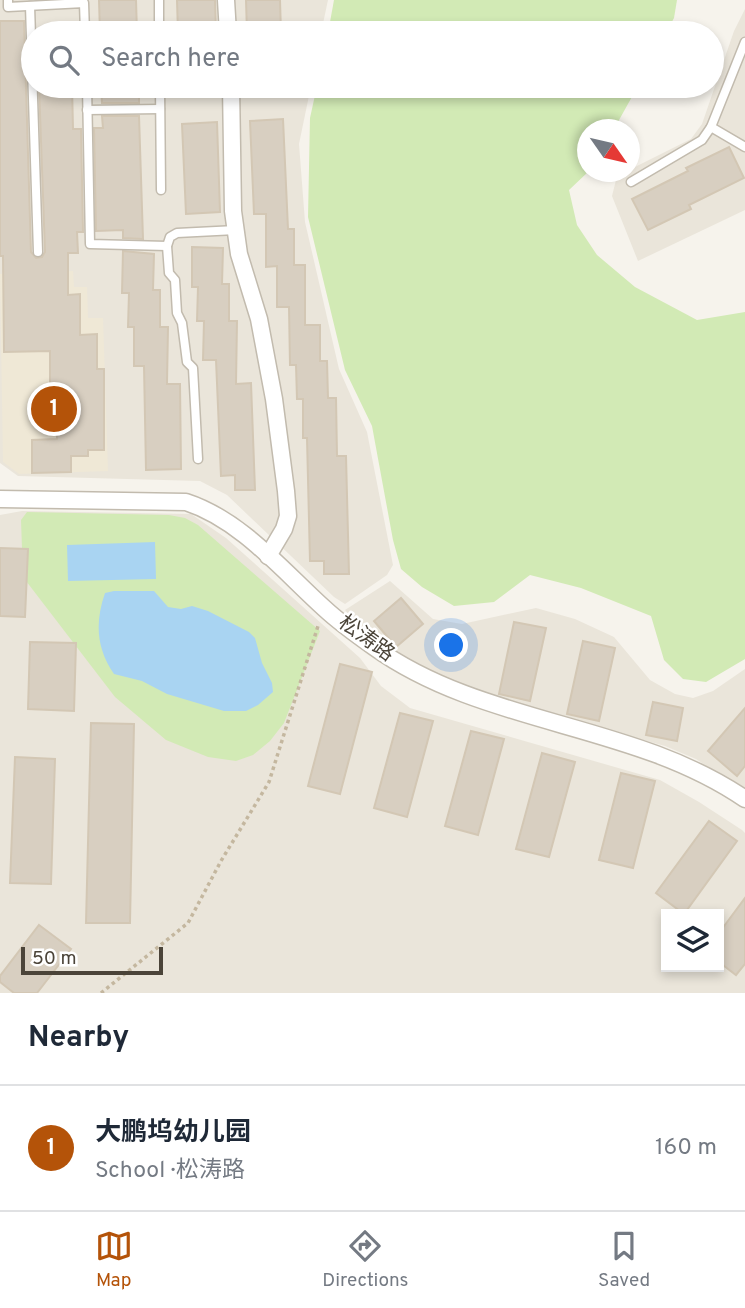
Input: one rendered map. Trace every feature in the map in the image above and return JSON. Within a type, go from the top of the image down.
[{"type":"street","points":[[226,0],[227,21]]},
{"type":"street","points":[[231,98],[233,211],[239,254],[259,319],[274,398],[286,491],[288,516],[284,529],[268,556]]},
{"type":"street","name":"松涛路","points":[[0,499],[186,502],[204,508],[268,556],[323,607],[374,648],[420,676],[458,692],[657,754],[745,799]]},
{"type":"lane","points":[[8,0],[8,7],[62,2],[85,3],[85,21]]},
{"type":"lane","points":[[159,0],[159,21]]},
{"type":"lane","points":[[30,6],[30,21]]},
{"type":"lane","points":[[724,94],[745,43]]},
{"type":"lane","points":[[735,67],[745,71]]},
{"type":"lane","points":[[33,98],[38,252]]},
{"type":"lane","points":[[87,98],[90,244],[167,246]]},
{"type":"lane","points":[[160,98],[161,190]]},
{"type":"lane","points":[[640,177],[702,140],[711,127],[723,98]]},
{"type":"lane","points":[[87,110],[160,109]]},
{"type":"lane","points":[[711,127],[745,147]]},
{"type":"lane","points":[[198,459],[194,369],[187,362],[182,323],[177,313],[175,280],[169,273],[167,246],[170,237],[177,233],[236,230]]},
{"type":"path","points":[[100,993],[188,923],[221,861],[269,782],[323,607]]},
{"type":"shaded area","points":[[0,0],[328,0],[324,21],[21,21],[21,98],[309,98],[299,144],[305,222],[339,369],[367,432],[393,565],[387,575],[345,604],[334,597],[227,495],[200,481],[18,476],[0,463]]},
{"type":"shaded area","points":[[745,9],[745,210],[638,261],[612,196],[616,182],[640,182],[640,164],[691,139],[702,124],[711,98],[724,98],[724,60]]},
{"type":"shaded area","points":[[73,271],[74,287],[87,287],[88,318],[103,318],[108,471],[19,474],[3,462],[0,274]]},
{"type":"shaded area","points":[[22,511],[191,514],[226,538],[360,658],[381,686],[410,708],[660,780],[745,833],[745,993],[0,993],[0,515]]},
{"type":"shaded area","points":[[390,581],[433,619],[462,624],[536,608],[575,619],[614,637],[650,680],[675,694],[693,698],[713,691],[745,669],[745,792],[696,759],[665,746],[460,689],[373,641],[345,610]]},
{"type":"green space","points":[[334,0],[677,0],[672,21],[330,21]]},
{"type":"green space","points":[[314,98],[631,98],[620,119],[577,119],[577,182],[569,190],[577,225],[597,255],[635,287],[697,320],[745,312],[745,659],[706,682],[683,679],[664,660],[651,616],[581,588],[530,575],[494,602],[454,606],[422,587],[401,569],[372,426],[345,370],[308,217],[310,118]]},
{"type":"green space","points":[[27,512],[169,515],[185,518],[198,525],[320,631],[284,723],[270,741],[253,755],[236,761],[208,757],[166,740],[115,697],[23,577],[21,520]]},
{"type":"water","points":[[155,542],[156,579],[68,581],[67,545]]},
{"type":"water","points":[[154,591],[168,607],[181,609],[192,606],[249,632],[255,638],[273,692],[246,711],[224,711],[167,694],[142,681],[114,674],[101,645],[99,625],[105,593]]},
{"type":"building","points":[[99,0],[136,0],[137,21],[100,21]]},
{"type":"building","points":[[177,0],[215,0],[216,21],[178,21]]},
{"type":"building","points":[[246,0],[280,0],[281,21],[247,21]]},
{"type":"building","points":[[0,21],[21,21],[21,98],[26,98],[31,252],[36,258],[42,257],[45,252],[39,98],[72,98],[73,129],[81,129],[83,232],[77,232],[78,253],[68,253],[68,295],[80,294],[80,335],[97,334],[97,369],[104,369],[104,450],[88,450],[88,456],[71,456],[71,472],[32,473],[32,440],[57,439],[56,385],[50,385],[50,351],[4,352],[3,256],[0,256]]},
{"type":"building","points":[[102,98],[139,98],[139,103],[102,103]]},
{"type":"building","points":[[102,116],[139,116],[143,239],[123,238],[123,230],[96,231],[94,128],[103,128]]},
{"type":"building","points":[[283,119],[288,229],[294,229],[294,265],[305,265],[305,325],[320,325],[320,361],[327,361],[328,398],[336,398],[337,456],[346,456],[349,574],[324,574],[324,561],[310,561],[307,438],[303,438],[303,399],[297,399],[296,365],[290,365],[289,307],[277,307],[277,266],[266,267],[266,214],[254,214],[250,121]]},
{"type":"building","points":[[217,122],[220,212],[186,214],[182,124]]},
{"type":"building","points":[[729,147],[744,178],[689,205],[691,209],[648,230],[632,199]]},
{"type":"building","points":[[192,247],[223,248],[222,284],[229,284],[229,321],[237,321],[236,384],[251,383],[255,490],[235,490],[235,475],[221,476],[216,360],[203,360],[204,321],[197,321],[198,287],[192,287]]},
{"type":"building","points":[[123,251],[154,254],[153,290],[160,290],[160,327],[168,327],[167,384],[180,384],[181,469],[146,470],[144,366],[134,366],[134,327],[128,327],[129,293],[122,293]]},
{"type":"building","points":[[0,548],[28,549],[25,617],[0,616]]},
{"type":"building","points":[[401,598],[423,624],[396,647],[374,621]]},
{"type":"building","points":[[514,622],[546,628],[530,701],[499,694]]},
{"type":"building","points":[[583,641],[615,648],[599,721],[567,714]]},
{"type":"building","points":[[30,642],[76,643],[74,711],[28,709]]},
{"type":"building","points":[[340,664],[372,672],[340,794],[308,786]]},
{"type":"building","points":[[653,702],[683,708],[677,741],[646,735]]},
{"type":"building","points":[[745,708],[745,766],[737,776],[708,751]]},
{"type":"building","points":[[400,713],[433,721],[407,817],[374,808]]},
{"type":"building","points":[[91,723],[134,724],[130,923],[86,923]]},
{"type":"building","points":[[471,731],[504,739],[478,835],[445,826]]},
{"type":"building","points":[[542,753],[575,762],[549,857],[516,849]]},
{"type":"building","points":[[15,757],[55,759],[51,884],[10,883]]},
{"type":"building","points":[[621,773],[655,781],[633,868],[599,860]]},
{"type":"building","points":[[709,821],[737,841],[688,909],[677,909],[656,893]]},
{"type":"building","points":[[745,898],[745,964],[736,975],[724,966],[724,926]]},
{"type":"building","points":[[39,925],[71,949],[37,993],[14,993],[0,982],[0,976]]},
{"type":"place","name":"大鹏坞幼儿园","points":[[54,409]]}]
